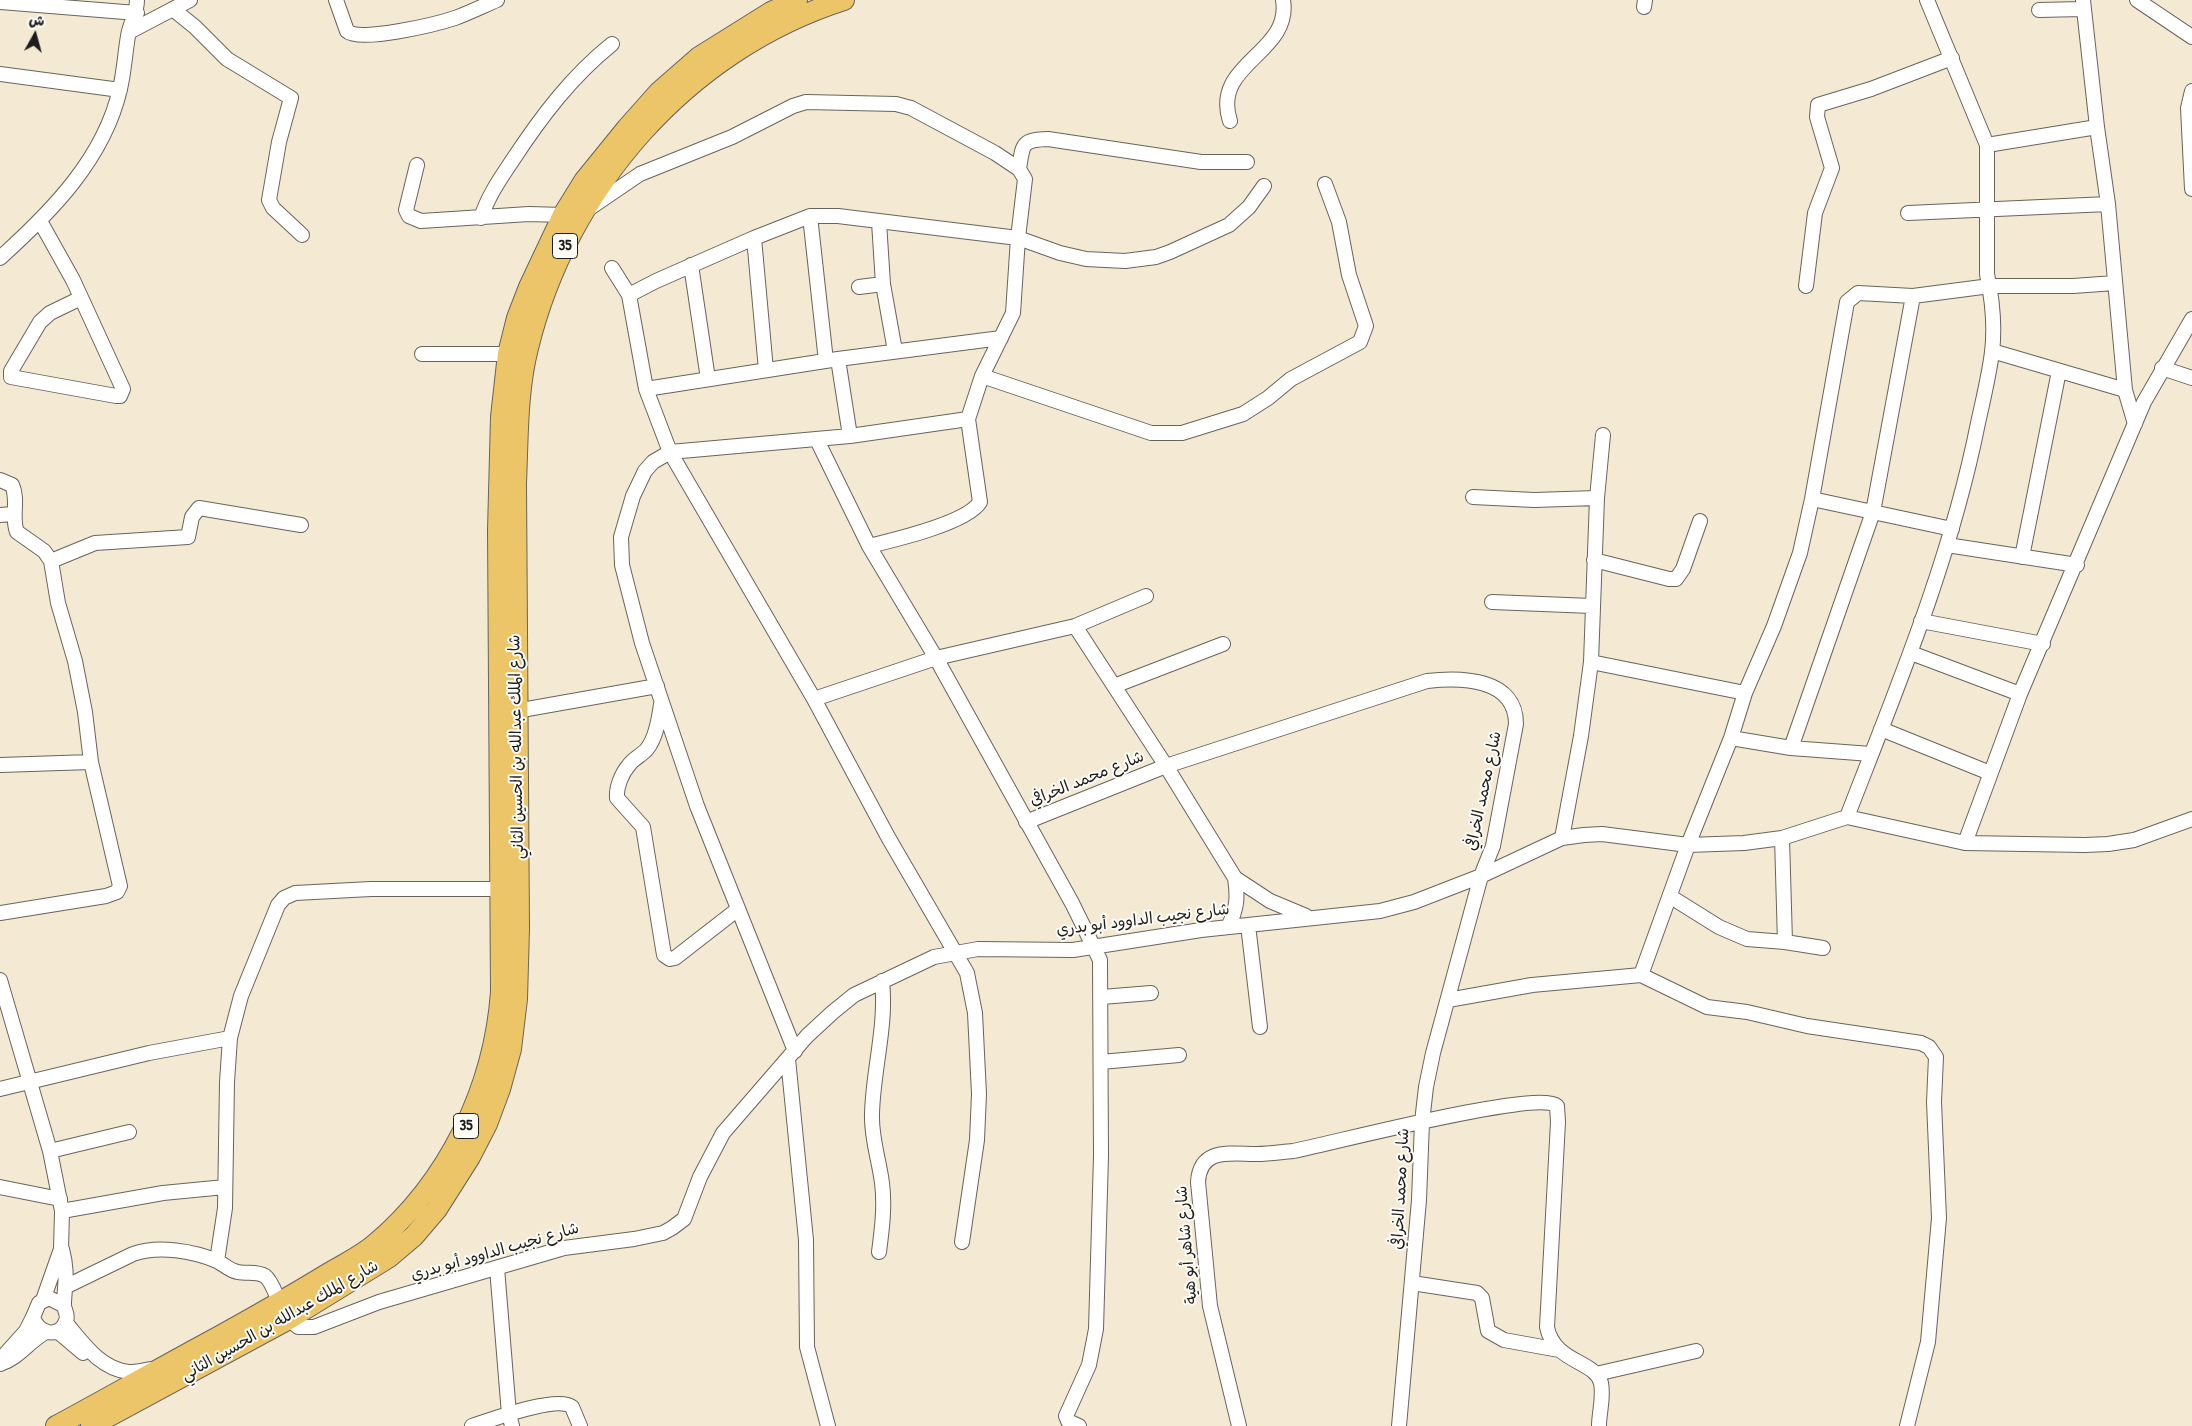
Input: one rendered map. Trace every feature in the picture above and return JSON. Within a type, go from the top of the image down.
[{"type":"highway","name":"شارع الملك عبدالله بن الحسين الثاني","points":[[507,621],[520,410],[527,350],[541,301],[584,181],[659,92],[699,57],[771,12],[797,0]]},
{"type":"highway","name":"شارع الملك عبدالله بن الحسين الثاني","points":[[91,1426],[284,1311],[372,1246],[396,1226],[416,1204],[436,1176],[468,1122],[482,1088],[499,1018],[502,963],[500,889],[508,659],[501,417],[508,354],[517,318],[529,287],[572,215],[624,153],[675,98],[722,60],[778,25],[844,0]]},
{"type":"highway","name":"شارع الملك عبدالله بن الحسين الثاني","points":[[56,1426],[158,1370],[284,1311],[388,1258],[414,1236],[453,1186],[470,1158],[500,1088],[512,1040],[518,999],[516,711],[508,659]]},
{"type":"street","points":[[0,2],[131,13],[174,10],[190,0]]},
{"type":"street","points":[[336,0],[347,31],[359,36],[425,26],[455,18],[497,0]]},
{"type":"street","points":[[1230,121],[1226,108],[1227,92],[1233,80],[1278,32],[1284,16],[1283,0]]},
{"type":"street","points":[[2137,0],[2192,36]]},
{"type":"street","points":[[1929,1],[1988,144],[1987,274],[1990,286],[1992,351],[1972,452],[1952,529],[1911,652],[1847,817],[1965,843],[2108,844],[2134,840],[2192,819]]},
{"type":"street","points":[[2039,10],[2082,4],[2096,127],[2108,204],[2125,390],[2135,424]]},
{"type":"street","points":[[174,10],[195,27],[227,60],[291,98],[279,142],[269,200],[273,208],[302,234]]},
{"type":"street","points":[[0,258],[40,221],[84,168],[101,142],[120,90],[131,13]]},
{"type":"street","points":[[481,218],[493,190],[553,102],[586,64],[612,44]]},
{"type":"street","points":[[1806,286],[1815,213],[1832,168],[1817,117],[1818,105],[1871,89],[1952,58]]},
{"type":"street","points":[[0,74],[120,90]]},
{"type":"street","points":[[2192,91],[2188,108],[2192,189]]},
{"type":"street","points":[[417,165],[406,210],[409,216],[421,221],[528,214],[572,215],[640,174],[739,134],[793,106],[806,102],[896,104],[911,108],[995,152],[1019,169],[1026,185],[1018,238],[1015,303],[1010,322],[982,376],[968,419],[981,496],[976,508],[930,529],[869,546]]},
{"type":"street","points":[[1988,144],[2096,127]]},
{"type":"street","points":[[1019,169],[1025,143],[1036,139],[1048,139],[1201,162],[1247,162]]},
{"type":"street","points":[[982,376],[1151,433],[1182,433],[1243,414],[1268,398],[1291,379],[1360,342],[1364,334],[1366,326],[1349,275],[1339,222],[1325,184]]},
{"type":"street","points":[[629,296],[691,265],[810,216],[838,216],[1018,238],[1060,253],[1086,259],[1125,261],[1156,257],[1229,225],[1249,207],[1264,186]]},
{"type":"street","points":[[1908,212],[2108,204]]},
{"type":"street","points":[[810,216],[832,360],[850,436]]},
{"type":"street","points":[[40,221],[81,298],[124,389],[122,393],[116,396],[76,391],[11,377],[10,371],[40,322],[50,312],[81,298]]},
{"type":"street","points":[[879,222],[883,284],[895,352]]},
{"type":"street","points":[[754,238],[766,370]]},
{"type":"street","points":[[691,265],[708,379]]},
{"type":"street","points":[[612,268],[629,296],[646,389],[670,452],[814,699],[888,837],[955,952],[970,984],[979,1049],[976,1140],[962,1242]]},
{"type":"street","points":[[1641,975],[1671,897],[1688,845],[1731,738],[1745,693],[1789,589],[1812,499],[1846,302],[1858,293],[1913,296],[1990,286],[2046,287],[2115,283]]},
{"type":"street","points":[[858,287],[883,284]]},
{"type":"street","points":[[1791,748],[1873,512],[1913,296]]},
{"type":"street","points":[[1965,843],[2020,694],[2077,565],[2135,424],[2162,368],[2192,319]]},
{"type":"street","points":[[646,389],[832,360],[1001,338]]},
{"type":"street","points":[[1992,351],[2125,390]]},
{"type":"street","points":[[422,354],[508,354]]},
{"type":"street","points":[[2162,368],[2192,378]]},
{"type":"street","points":[[2022,557],[2059,372]]},
{"type":"street","points":[[828,1426],[807,1348],[806,1240],[791,1055],[738,909],[697,806],[642,643],[620,552],[627,511],[643,475],[653,462],[670,452],[817,440],[968,419]]},
{"type":"street","points":[[1562,838],[1581,736],[1590,662],[1597,498],[1603,435]]},
{"type":"street","points":[[817,440],[869,546],[936,658],[1095,947],[1100,960],[1102,997],[1100,1196],[1095,1337],[1089,1365],[1066,1416],[1068,1420],[1079,1426]]},
{"type":"street","points":[[0,480],[12,485],[15,491],[6,515],[17,532],[44,551],[51,562],[58,603],[75,660],[85,712],[91,762],[120,886],[117,892],[0,912]]},
{"type":"street","points":[[1473,497],[1534,500],[1597,498]]},
{"type":"street","points":[[1812,499],[1952,529]]},
{"type":"street","points":[[51,562],[95,543],[188,536],[192,517],[199,508],[301,525]]},
{"type":"street","points":[[1594,560],[1669,579],[1676,579],[1684,569],[1700,521]]},
{"type":"street","points":[[1947,545],[2077,565]]},
{"type":"street","points":[[814,699],[936,658],[1074,626],[1146,596]]},
{"type":"street","points":[[1492,602],[1592,606]]},
{"type":"street","points":[[1922,620],[2043,644]]},
{"type":"street","points":[[1074,626],[1166,766],[1235,878],[1238,897],[1236,912],[1228,927]]},
{"type":"street","points":[[1114,686],[1223,644]]},
{"type":"street","points":[[1911,652],[2020,694]]},
{"type":"street","points":[[1590,662],[1745,693]]},
{"type":"street","name":"شارع محمد الخرافي","points":[[1026,822],[1166,766],[1427,681],[1451,678],[1473,680],[1494,686],[1508,698],[1516,710],[1516,724],[1493,846],[1480,876],[1433,1053],[1422,1122],[1419,1200],[1399,1426]]},
{"type":"street","points":[[516,711],[659,692]]},
{"type":"street","points":[[659,692],[659,722],[651,743],[647,749],[629,764],[616,790],[617,798],[643,827],[664,955],[670,959],[675,958],[738,909]]},
{"type":"street","points":[[1881,729],[1990,773]]},
{"type":"street","points":[[1731,738],[1791,748],[1871,754]]},
{"type":"street","points":[[0,765],[91,762]]},
{"type":"street","name":"شارع نجيب الداوود أبو بدري","points":[[284,1311],[298,1327],[314,1327],[379,1302],[564,1248],[634,1239],[663,1233],[684,1219],[700,1177],[724,1133],[791,1055],[845,1002],[882,981],[934,957],[955,952],[1011,948],[1073,950],[1228,927],[1380,911],[1414,902],[1480,876],[1562,838],[1602,834],[1688,845],[1744,843],[1782,838],[1847,817]]},
{"type":"street","points":[[1782,838],[1784,942]]},
{"type":"street","points":[[1235,878],[1270,901],[1311,917]]},
{"type":"street","points":[[217,1261],[225,1208],[227,1082],[230,1038],[240,996],[278,905],[284,898],[295,893],[371,889],[500,889]]},
{"type":"street","points":[[1671,897],[1733,934],[1758,941],[1784,942],[1823,948]]},
{"type":"street","points":[[1248,925],[1260,1027]]},
{"type":"street","points":[[1448,1000],[1532,985],[1641,975],[1707,1007],[1747,1012],[1807,1026],[1921,1044],[1933,1052],[1936,1057],[1934,1102],[1939,1218],[1928,1342],[1907,1426]]},
{"type":"street","points":[[0,980],[50,1151],[61,1205],[61,1249],[67,1273],[67,1286],[63,1305],[67,1316],[56,1329],[34,1340],[15,1358],[0,1362]]},
{"type":"street","points":[[879,1252],[883,1218],[882,1183],[873,1142],[872,1112],[882,1032],[882,981]]},
{"type":"street","points":[[1102,997],[1151,993]]},
{"type":"street","points":[[0,1088],[31,1083],[158,1051],[230,1038]]},
{"type":"street","points":[[1101,1062],[1179,1055]]},
{"type":"street","name":"شارع شاهر أبو هية","points":[[1239,1426],[1209,1298],[1198,1182],[1201,1167],[1214,1155],[1224,1153],[1263,1154],[1292,1151],[1343,1142],[1488,1108],[1538,1101],[1552,1102],[1557,1106],[1558,1146],[1551,1228],[1547,1327],[1549,1338],[1559,1350]]},
{"type":"street","points":[[50,1151],[129,1132]]},
{"type":"street","points":[[0,1187],[61,1205],[163,1192],[225,1187]]},
{"type":"street","points":[[43,1300],[61,1249]]},
{"type":"street","points":[[67,1286],[144,1250],[196,1254],[217,1261],[239,1273],[264,1276],[268,1279],[284,1311]]},
{"type":"street","points":[[497,1268],[510,1420]]},
{"type":"street","points":[[1412,1283],[1478,1293],[1482,1298],[1488,1331],[1504,1340],[1559,1350],[1596,1374],[1602,1390],[1600,1426]]},
{"type":"street","points":[[0,1362],[26,1331],[33,1317],[35,1306],[43,1300],[54,1299],[63,1305]]},
{"type":"street","points":[[33,1317],[37,1326],[56,1329],[113,1374],[116,1381],[100,1403]]},
{"type":"street","points":[[1596,1374],[1696,1351]]},
{"type":"street","points":[[96,1360],[127,1372],[158,1370]]},
{"type":"street","points":[[472,1426],[510,1420],[566,1403],[572,1407],[580,1426]]}]
